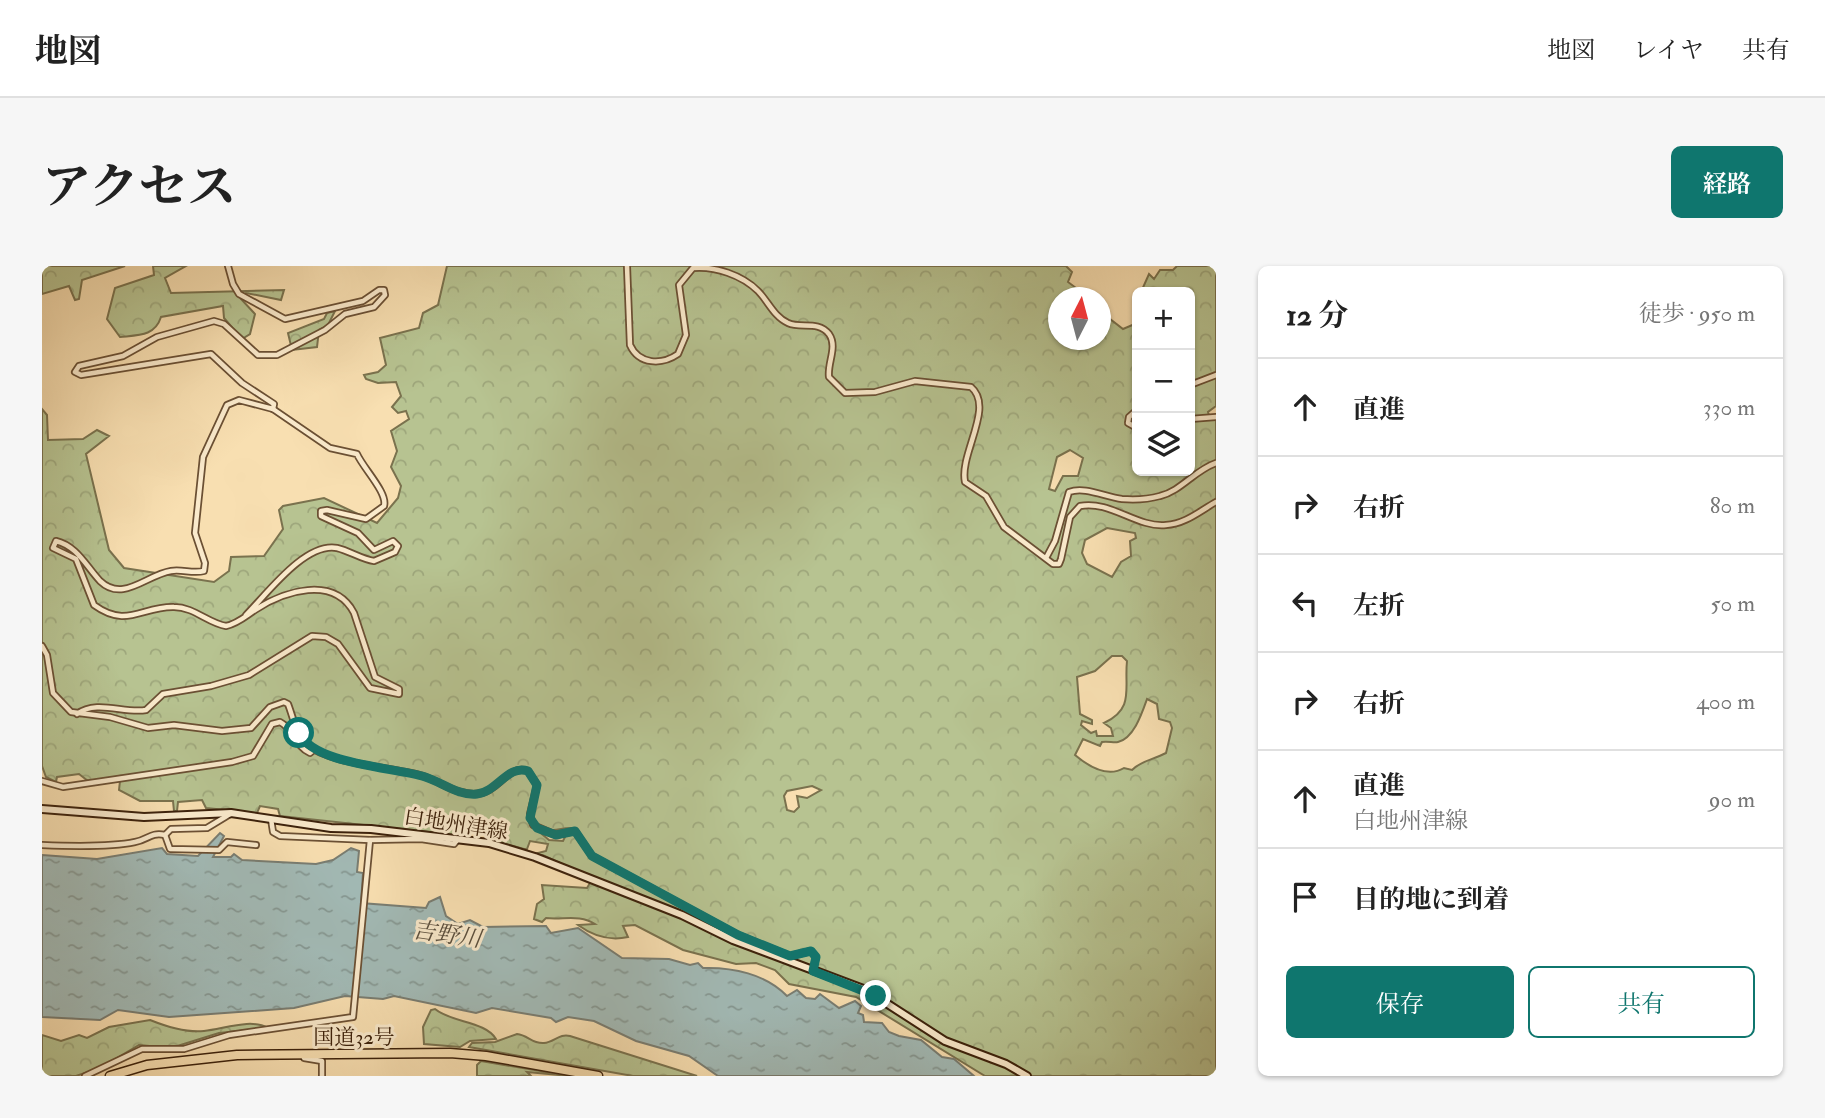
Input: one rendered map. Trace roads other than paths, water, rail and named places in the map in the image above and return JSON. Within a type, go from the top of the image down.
[{"type":"highway","name":"国道32号","points":[[110,1076],[147,1065],[177,1060],[274,1053],[450,1053],[486,1056],[598,1076]]},
{"type":"main road","name":"白地州津線","points":[[42,809],[144,817],[232,813],[331,828],[489,843],[536,857],[813,971],[866,990],[953,1045],[1006,1064],[1027,1076]]},
{"type":"street","points":[[228,266],[239,294],[260,303],[281,318],[363,301],[379,290],[384,290],[385,295],[374,307],[345,314],[325,330],[277,355],[258,355],[218,321],[166,334],[123,356],[79,366],[75,372],[81,375],[211,354],[242,383],[274,404],[273,409]]},
{"type":"street","points":[[627,266],[630,345],[636,354],[649,361],[664,361],[678,354],[686,335],[678,296],[679,285],[693,268],[707,266],[728,272],[751,285],[785,322],[820,327],[828,333],[833,346],[828,377],[845,393],[876,392],[915,381],[971,387],[978,396],[979,411],[966,456],[965,481],[986,496],[1004,527],[1053,564],[1060,562],[1070,517],[1080,506],[1099,507],[1163,526],[1187,519],[1216,502]]},
{"type":"street","points":[[1195,383],[1216,375]]},
{"type":"street","points":[[77,715],[82,710],[106,707],[146,710],[163,694],[211,686],[249,675],[302,640],[317,635],[338,644],[370,688],[399,694],[399,689],[376,677],[354,613],[339,595],[324,589],[307,589],[226,626],[200,613],[174,607],[133,617],[107,613],[91,602],[76,559],[55,551],[53,545],[58,540],[73,549],[99,580],[116,590],[126,589],[173,570],[202,572],[205,565],[195,533],[206,445],[223,411],[231,402],[244,400],[273,409],[330,448],[357,454],[386,500],[384,506],[366,519],[327,510],[321,511],[321,516],[358,533],[374,550],[393,541],[397,549],[374,561],[334,548],[310,554],[298,561],[246,615]]},
{"type":"street","points":[[1195,419],[1216,417]]},
{"type":"street","points":[[1046,558],[1055,541],[1069,492],[1079,489],[1123,499],[1160,496],[1172,492],[1199,470],[1216,463]]},
{"type":"street","points":[[42,646],[47,656],[53,693],[61,705],[77,715],[110,717],[148,728],[174,725],[222,731],[251,728],[270,707],[284,702],[288,704],[301,738],[315,749],[357,764],[420,775],[462,793],[473,794],[495,787],[511,772],[528,771],[537,785],[530,814],[533,825],[556,835],[575,831],[592,856],[738,935],[790,956],[811,951],[816,957],[813,971]]},
{"type":"street","points":[[42,781],[63,788],[248,758],[257,752],[272,724],[279,722],[286,726],[300,748],[310,753],[315,749]]},
{"type":"street","points":[[42,845],[62,848],[134,842],[151,833],[164,835],[171,829],[207,828],[232,813]]},
{"type":"street","points":[[271,818],[274,832],[280,836],[422,839],[454,844],[458,839]]},
{"type":"street","points":[[164,835],[170,849],[219,850],[227,842],[256,845]]},
{"type":"street","points":[[85,1076],[142,1049],[184,1049],[229,1035],[351,1018],[356,1012],[370,840]]},
{"type":"street","points":[[303,1054],[304,1058],[322,1061],[322,1076]]},
{"type":"water","name":"吉野川","points":[[220,833],[224,836],[213,857],[231,857],[234,854],[242,860],[316,864],[333,860],[351,848],[359,851],[357,872],[363,873],[361,903],[426,908],[429,902],[440,897],[446,916],[458,924],[470,920],[483,927],[546,926],[551,933],[578,928],[622,958],[669,959],[690,965],[698,963],[703,968],[748,973],[769,982],[787,996],[797,990],[806,998],[815,999],[820,994],[839,1008],[855,1001],[861,1006],[858,1013],[863,1015],[864,1022],[882,1023],[889,1032],[921,1040],[942,1057],[954,1059],[974,1076],[718,1076],[689,1056],[636,1041],[594,1021],[568,1017],[556,1022],[551,1018],[492,1008],[476,1013],[394,996],[383,999],[345,996],[294,1008],[169,1017],[118,1010],[100,1020],[42,1017],[42,855],[97,859],[162,848],[167,854],[198,856]]}]
